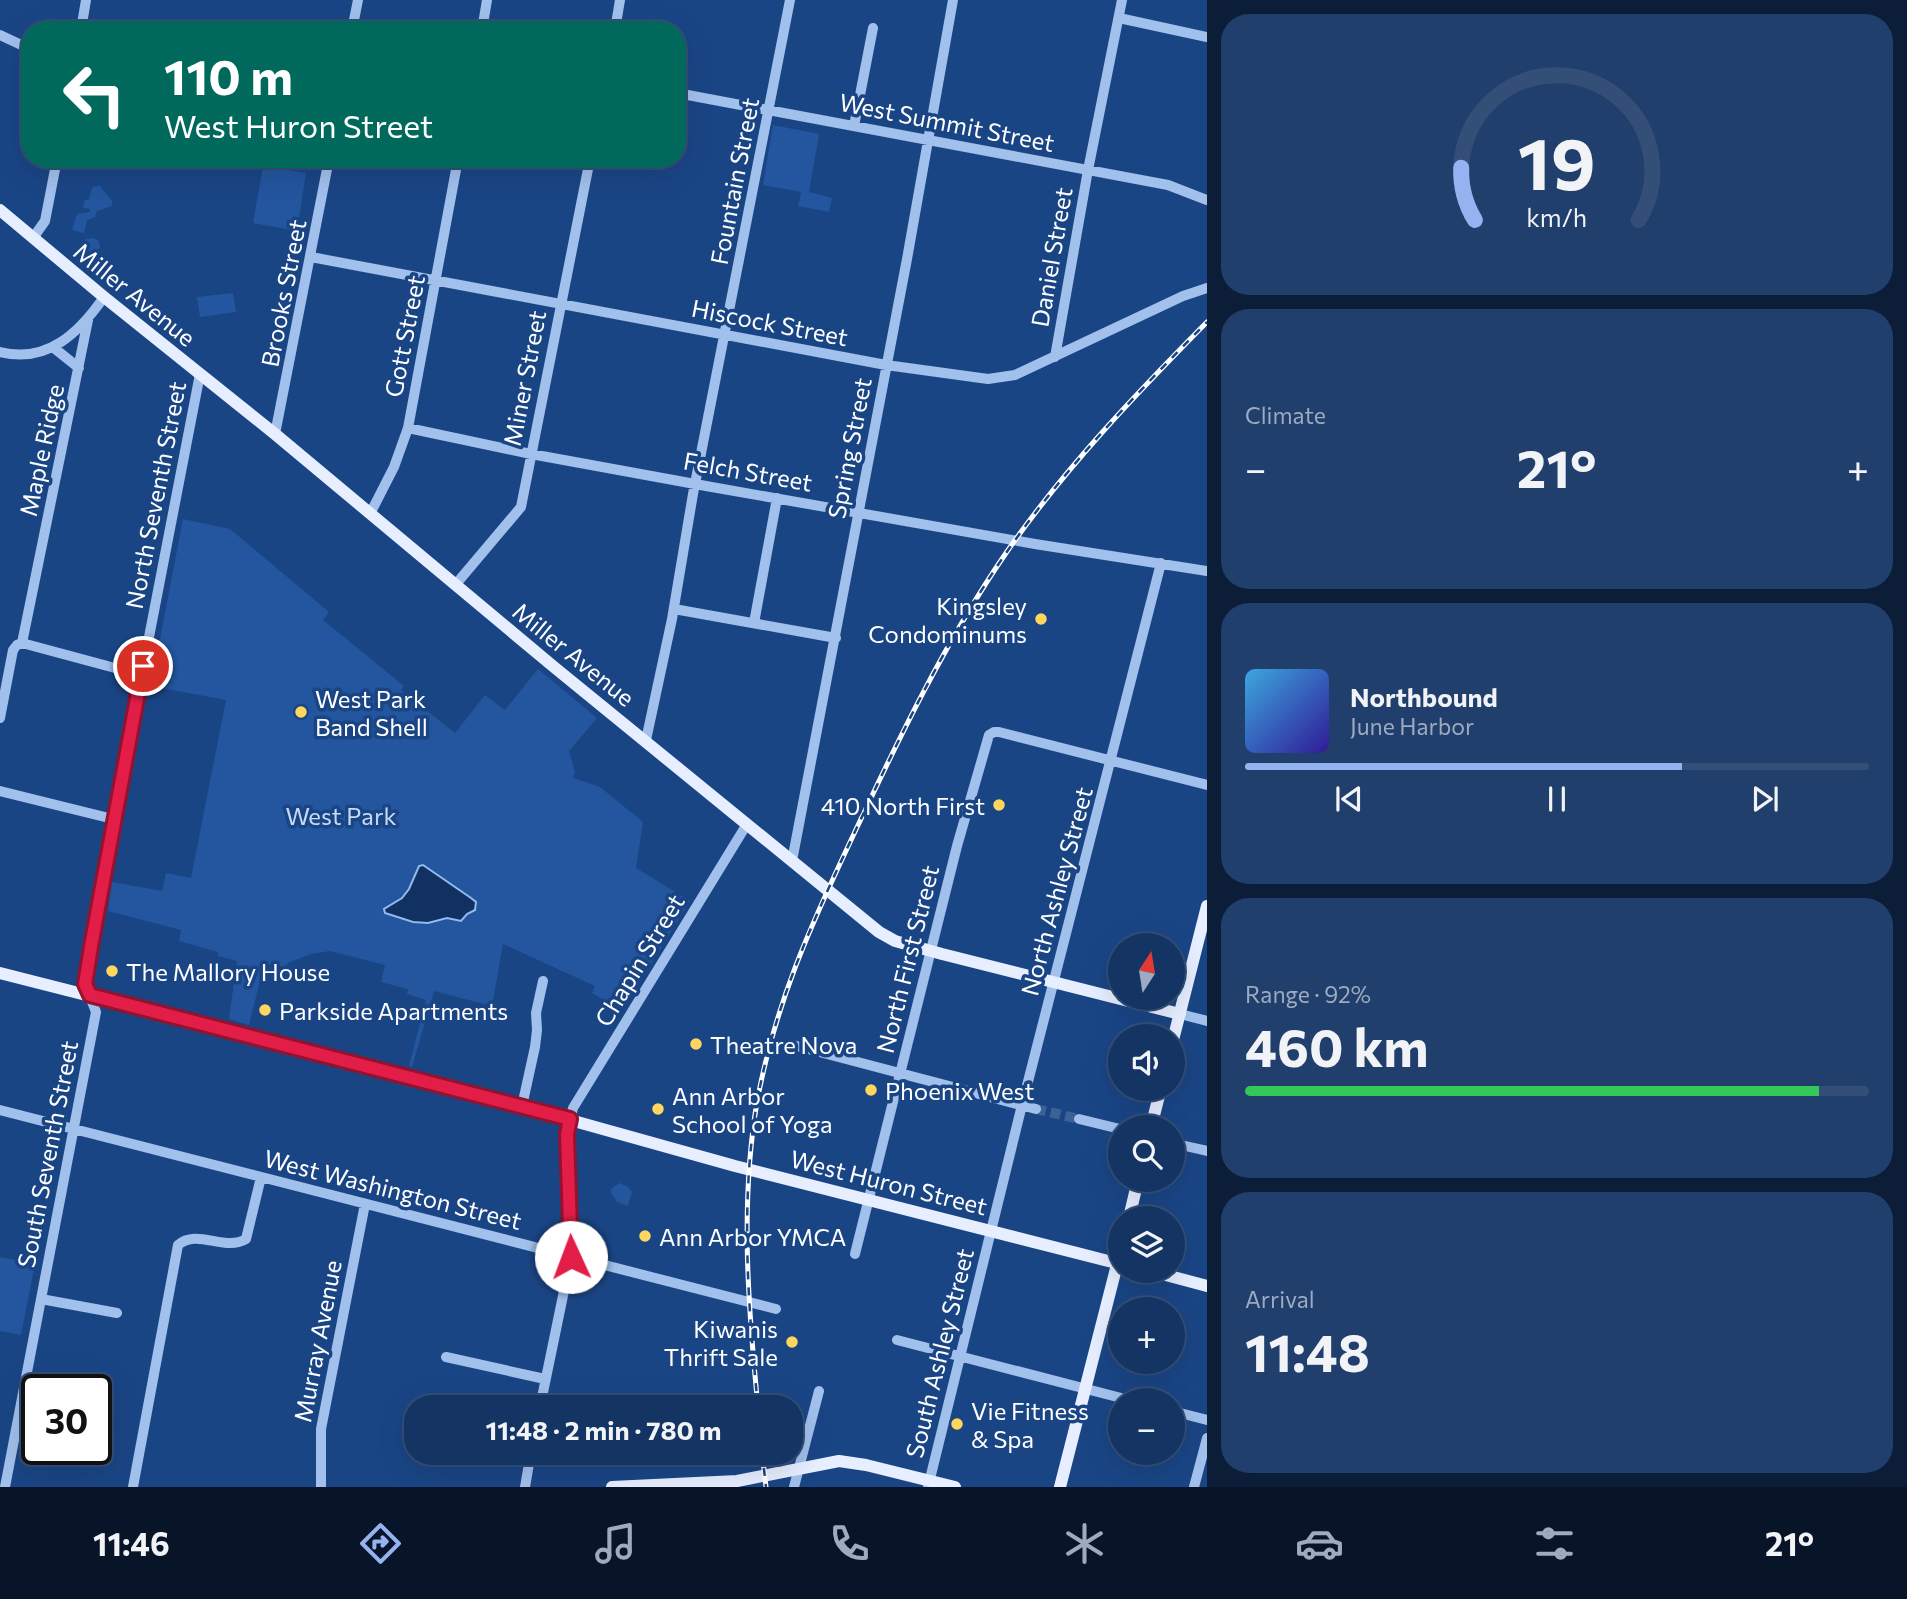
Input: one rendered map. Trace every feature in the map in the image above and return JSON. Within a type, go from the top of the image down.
[{"type":"main road","name":"Miller Avenue","points":[[0,210],[879,932],[895,941],[930,951],[1180,1014]]},
{"type":"main road","points":[[1177,1024],[1207,906]]},
{"type":"main road","name":"West Huron Street","points":[[0,973],[522,1106],[868,1200],[1108,1257]]},
{"type":"main road","points":[[1185,1280],[1207,1286]]},
{"type":"main road","points":[[1060,1487],[1113,1283]]},
{"type":"main road","points":[[612,1487],[737,1481],[829,1462],[851,1462],[929,1484],[955,1487]]},
{"type":"street","points":[[82,21],[86,0]]},
{"type":"street","points":[[354,21],[358,0]]},
{"type":"street","points":[[484,21],[487,0]]},
{"type":"street","points":[[616,21],[620,0]]},
{"type":"street","name":"Fountain Street","points":[[646,740],[674,610],[695,484],[790,0]]},
{"type":"street","name":"Spring Street","points":[[792,861],[953,0]]},
{"type":"street","name":"Daniel Street","points":[[1055,357],[1122,0]]},
{"type":"street","points":[[1119,18],[1207,37]]},
{"type":"street","points":[[854,126],[873,28]]},
{"type":"street","points":[[0,35],[21,45]]},
{"type":"street","name":"West Summit Street","points":[[686,95],[1168,185],[1207,200]]},
{"type":"street","points":[[33,238],[45,221],[55,168]]},
{"type":"street","name":"Brooks Street","points":[[275,434],[327,168]]},
{"type":"street","name":"Gott Street","points":[[370,514],[394,467],[408,429],[456,168]]},
{"type":"street","name":"Miner Street","points":[[456,584],[521,507],[588,168]]},
{"type":"street","name":"Hiscock Street","points":[[311,257],[886,365],[988,379],[1015,375],[1183,296],[1207,288]]},
{"type":"street","points":[[0,352],[26,355],[54,348],[88,320],[104,297]]},
{"type":"street","name":"Maple Ridge","points":[[0,718],[13,650],[22,643],[88,320]]},
{"type":"street","points":[[54,348],[79,368]]},
{"type":"street","name":"North Seventh Street","points":[[90,995],[85,984],[113,819],[201,374]]},
{"type":"street","name":"Felch Street","points":[[408,429],[695,484],[1035,544],[1207,571]]},
{"type":"street","points":[[754,623],[777,498]]},
{"type":"street","name":"North Ashley Street","points":[[991,1230],[1161,563]]},
{"type":"street","points":[[674,610],[835,638]]},
{"type":"street","points":[[22,643],[141,675]]},
{"type":"street","name":"North First Street","points":[[855,1254],[930,951],[985,744],[993,732],[1112,760]]},
{"type":"street","points":[[1112,760],[1207,785]]},
{"type":"street","points":[[0,792],[113,819]]},
{"type":"street","name":"Chapin Street","points":[[570,1119],[573,1108],[747,824]]},
{"type":"street","points":[[522,1106],[534,1050],[536,1013],[543,981]]},
{"type":"street","name":"South Seventh Street","points":[[5,1487],[96,1012],[90,995]]},
{"type":"street","points":[[1180,1014],[1207,1021]]},
{"type":"street","points":[[793,1045],[1036,1109]]},
{"type":"street","name":"West Washington Street","points":[[0,1110],[776,1309]]},
{"type":"street","points":[[542,1395],[571,1257],[567,1134],[570,1119]]},
{"type":"street","points":[[1079,1119],[1108,1126]]},
{"type":"street","points":[[1185,1146],[1207,1151]]},
{"type":"street","points":[[133,1487],[178,1245],[191,1238],[233,1244],[246,1239],[261,1177]]},
{"type":"street","name":"Murray Avenue","points":[[321,1487],[321,1429],[365,1204]]},
{"type":"street","name":"South Ashley Street","points":[[929,1484],[991,1230]]},
{"type":"street","points":[[41,1299],[117,1313]]},
{"type":"street","points":[[897,1340],[1108,1395]]},
{"type":"street","points":[[446,1357],[545,1380]]},
{"type":"street","points":[[794,1487],[819,1391]]},
{"type":"street","points":[[1185,1414],[1207,1420]]},
{"type":"street","points":[[1194,1487],[1207,1438]]},
{"type":"street","points":[[525,1487],[529,1465]]},
{"type":"green space","points":[[773,125],[819,134],[809,192],[832,198],[829,212],[798,206],[801,192],[763,185]]},
{"type":"green space","points":[[263,168],[306,173],[297,231],[253,223]]},
{"type":"green space","points":[[99,185],[112,201],[112,206],[97,211],[95,217],[87,220],[84,233],[72,230],[77,214],[90,212],[90,209],[83,206],[85,200],[89,199],[92,188]]},
{"type":"green space","points":[[86,239],[98,240],[100,246],[96,256],[88,259],[83,247]]},
{"type":"green space","points":[[233,293],[236,312],[200,317],[197,297]]},
{"type":"green space","name":"West Park","points":[[183,519],[230,529],[329,612],[323,620],[404,686],[401,690],[455,733],[485,695],[505,710],[538,669],[597,718],[569,751],[575,772],[573,778],[600,787],[643,822],[636,868],[690,901],[622,1011],[592,993],[595,986],[503,944],[492,1006],[434,991],[412,1067],[409,1066],[426,1000],[407,994],[408,989],[381,982],[385,965],[330,951],[311,954],[288,963],[286,967],[264,964],[249,1025],[229,1019],[237,961],[218,956],[218,952],[179,941],[181,930],[108,911],[112,882],[162,891],[166,873],[191,878],[226,700],[151,686]]},
{"type":"green space","points":[[619,1183],[632,1192],[628,1206],[617,1202],[611,1193],[611,1189]]},
{"type":"green space","points":[[0,1257],[35,1264],[21,1335],[0,1331]]},
{"type":"shaded area","points":[[423,865],[476,902],[475,910],[461,921],[447,918],[428,923],[413,922],[385,913],[384,909],[402,898],[419,866]]},
{"type":"tunnel","points":[[1036,1109],[1079,1119]]},
{"type":"railway","points":[[757,1395],[747,1254],[752,1140],[757,1102],[774,1032],[808,935],[905,728],[963,621],[1006,553],[1076,462],[1207,322]]},
{"type":"railway","points":[[763,1465],[766,1487]]},
{"type":"place","name":"Kingsley Condominums","points":[[1041,619]]},
{"type":"place","name":"West Park Band Shell","points":[[301,712]]},
{"type":"place","name":"410 North First","points":[[999,805]]},
{"type":"place","name":"The Mallory House","points":[[112,971]]},
{"type":"place","name":"Parkside Apartments","points":[[265,1010]]},
{"type":"place","name":"Theatre Nova","points":[[696,1044]]},
{"type":"place","name":"Phoenix West","points":[[871,1090]]},
{"type":"place","name":"Ann Arbor School of Yoga","points":[[658,1109]]},
{"type":"place","name":"Ann Arbor YMCA","points":[[645,1236]]},
{"type":"place","name":"Kiwanis Thrift Sale","points":[[792,1342]]},
{"type":"place","name":"Vie Fitness & Spa","points":[[957,1424]]},
{"type":"route","points":[[143,666],[100,888],[85,984],[90,995],[570,1119],[567,1134],[571,1257]]}]
